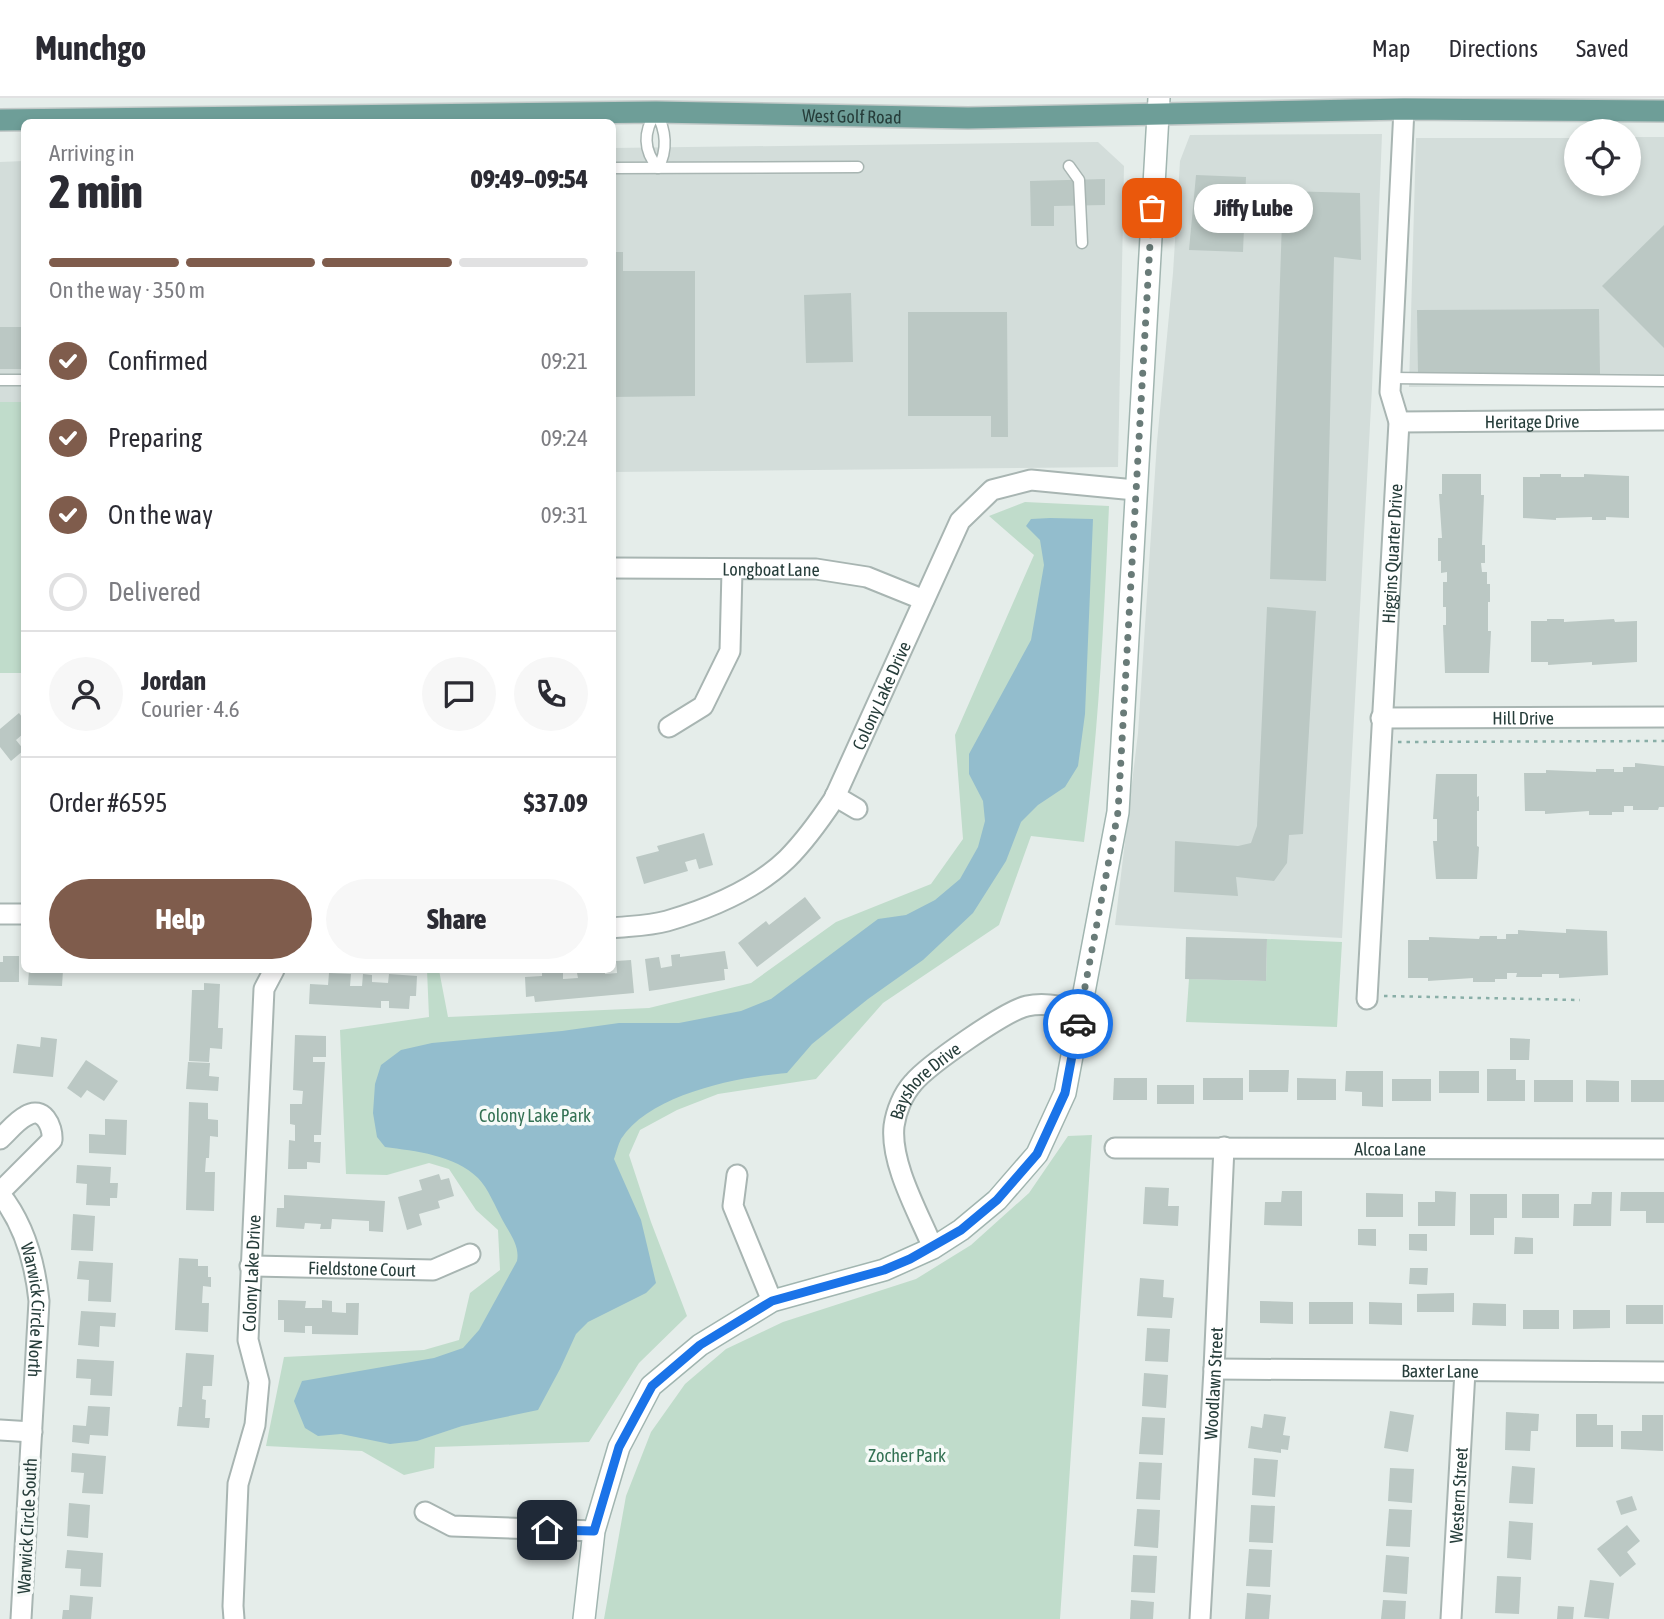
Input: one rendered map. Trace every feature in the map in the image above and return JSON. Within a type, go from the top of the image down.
[{"type":"main road","name":"West Golf Road","points":[[234,119],[656,112],[968,118],[1159,106],[1664,110]]},
{"type":"main road","name":"West Golf Road","points":[[0,120],[21,120]]},
{"type":"street","points":[[584,1619],[594,1531],[619,1447],[652,1386],[700,1345],[772,1301],[884,1270],[933,1248],[961,1230],[997,1200],[1037,1154],[1065,1093],[1118,812],[1159,106]]},
{"type":"street","name":"Higgins Quarter Drive","points":[[1367,997],[1399,422],[1392,402],[1391,377],[1404,109]]},
{"type":"street","name":"Heritage Drive","points":[[1399,422],[1664,420]]},
{"type":"street","name":"Colony Lake Drive","points":[[616,928],[665,922],[750,886],[786,860],[813,829],[835,796],[960,521],[992,490],[1031,480],[1135,490]]},
{"type":"street","name":"Longboat Lane","points":[[616,568],[816,569],[867,577],[925,600]]},
{"type":"street","points":[[669,727],[703,706],[730,651],[732,570]]},
{"type":"street","name":"Hill Drive","points":[[1381,718],[1664,717]]},
{"type":"street","points":[[835,796],[857,809]]},
{"type":"street","points":[[0,914],[21,914]]},
{"type":"street","name":"Colony Lake Drive","points":[[234,1619],[238,1485],[255,1425],[259,1382],[248,1340],[250,1266],[264,989],[272,973]]},
{"type":"street","name":"Bayshore Drive","points":[[933,1248],[896,1152],[894,1127],[906,1091],[926,1070],[1014,1010],[1039,1004],[1080,1010]]},
{"type":"street","points":[[0,1139],[32,1113],[40,1115],[52,1126],[52,1140],[0,1193]]},
{"type":"street","name":"Woodlawn Street","points":[[1200,1619],[1224,1147]]},
{"type":"street","name":"Alcoa Lane","points":[[1115,1148],[1664,1149]]},
{"type":"street","points":[[737,1175],[733,1206],[772,1301]]},
{"type":"street","name":"Warwick Circle North","points":[[0,1193],[22,1231],[37,1278],[38,1330],[32,1432]]},
{"type":"street","name":"Fieldstone Court","points":[[250,1266],[433,1270],[470,1254]]},
{"type":"street","name":"Baxter Lane","points":[[1214,1369],[1664,1372]]},
{"type":"street","name":"Western Street","points":[[1451,1619],[1465,1371]]},
{"type":"street","points":[[0,1430],[32,1432]]},
{"type":"street","name":"Warwick Circle South","points":[[21,1619],[32,1432]]},
{"type":"street","points":[[425,1512],[452,1526],[594,1531]]},
{"type":"lane","points":[[656,112],[663,125],[664,141],[664,156],[658,168],[649,156],[646,143],[647,125],[656,112]]},
{"type":"lane","points":[[1069,166],[1079,180],[1082,243]]},
{"type":"lane","points":[[616,168],[858,167]]},
{"type":"lane","points":[[1391,377],[1664,381]]},
{"type":"lane","points":[[0,380],[21,380]]},
{"type":"path","points":[[1380,743],[1664,741]]},
{"type":"path","points":[[1367,997],[1580,1000]]},
{"type":"shaded area","points":[[1382,134],[1372,388],[1342,938],[1115,925],[1138,733],[1157,442],[1173,273],[1180,161],[1190,135]]},
{"type":"shaded area","points":[[1641,137],[1664,137],[1664,386],[1409,387],[1416,138],[1564,138],[1564,196],[1641,196]]},
{"type":"shaded area","points":[[1098,142],[1124,166],[1118,467],[616,472],[616,148]]},
{"type":"shaded area","points":[[21,161],[21,402],[0,402],[0,162]]},
{"type":"green space","points":[[0,402],[21,402],[21,673],[0,673]]},
{"type":"green space","name":"Colony Lake Park","points":[[1025,502],[1109,506],[1097,716],[1084,842],[1031,836],[999,925],[883,1003],[816,1079],[718,1094],[677,1110],[640,1130],[629,1155],[687,1316],[639,1363],[589,1442],[435,1447],[434,1468],[404,1475],[362,1451],[266,1446],[284,1357],[424,1350],[459,1340],[470,1293],[500,1270],[498,1230],[476,1210],[449,1169],[429,1163],[387,1175],[346,1174],[340,1030],[429,1017],[427,973],[440,973],[448,1017],[649,1008],[751,983],[836,922],[931,884],[963,839],[955,735],[1034,555],[989,516]]},
{"type":"green space","points":[[1267,939],[1342,942],[1337,1027],[1186,1022],[1189,979],[1266,981]]},
{"type":"green space","name":"Zocher Park","points":[[1092,1135],[1060,1619],[604,1619],[626,1496],[651,1432],[685,1384],[726,1349],[783,1322],[916,1279],[971,1245],[1029,1193],[1068,1136]]},
{"type":"water","name":"Colony Lake Park","points":[[1031,519],[1093,519],[1085,714],[1078,766],[1065,787],[1038,805],[1021,822],[1006,861],[973,913],[923,960],[812,1044],[787,1073],[744,1079],[696,1091],[673,1099],[634,1123],[621,1139],[614,1159],[641,1220],[656,1283],[646,1293],[588,1322],[576,1334],[538,1410],[462,1426],[417,1441],[390,1444],[341,1434],[318,1436],[305,1428],[294,1401],[302,1381],[434,1358],[463,1348],[479,1330],[517,1261],[514,1240],[482,1182],[469,1170],[446,1159],[385,1147],[377,1137],[373,1113],[375,1084],[381,1065],[401,1050],[432,1043],[619,1023],[679,1023],[741,1011],[771,999],[878,919],[906,915],[935,900],[960,879],[978,847],[985,821],[983,801],[969,774],[969,754],[1031,640],[1044,565],[1040,540],[1026,526]]},
{"type":"building","points":[[1196,175],[1246,177],[1243,252],[1189,250]]},
{"type":"building","points":[[1105,179],[1105,205],[1054,206],[1054,226],[1031,226],[1030,181]]},
{"type":"building","points":[[1283,191],[1360,193],[1361,260],[1334,257],[1326,581],[1270,579]]},
{"type":"building","points":[[1664,225],[1664,348],[1602,286]]},
{"type":"building","points":[[616,252],[623,252],[623,271],[695,271],[695,396],[616,397]]},
{"type":"building","points":[[851,293],[853,362],[806,363],[804,295]]},
{"type":"building","points":[[1599,309],[1600,374],[1418,375],[1417,310]]},
{"type":"building","points":[[908,312],[1007,312],[1008,437],[991,437],[991,416],[908,416]]},
{"type":"building","points":[[0,327],[21,327],[21,369],[0,369]]},
{"type":"building","points":[[1442,474],[1481,474],[1481,495],[1484,495],[1482,545],[1485,545],[1485,563],[1481,563],[1482,572],[1487,572],[1487,584],[1490,584],[1489,673],[1445,673],[1443,625],[1446,625],[1446,607],[1443,607],[1443,582],[1447,582],[1447,572],[1441,573],[1441,561],[1438,561],[1438,538],[1442,538],[1439,494],[1442,494]]},
{"type":"building","points":[[1540,474],[1561,474],[1561,477],[1584,477],[1584,474],[1629,476],[1629,518],[1523,518],[1523,477],[1540,477]]},
{"type":"building","points":[[1267,607],[1316,611],[1303,834],[1289,835],[1287,863],[1274,881],[1236,877],[1238,896],[1174,892],[1175,841],[1238,846],[1251,843],[1257,826]]},
{"type":"building","points":[[1564,619],[1564,622],[1614,619],[1615,622],[1637,621],[1637,662],[1548,665],[1548,662],[1531,662],[1531,621]]},
{"type":"building","points":[[19,713],[21,736],[16,740],[21,746],[21,753],[11,761],[0,747],[0,729]]},
{"type":"building","points":[[1635,763],[1664,766],[1664,807],[1659,807],[1658,810],[1633,810],[1633,806],[1624,806],[1624,812],[1612,812],[1612,815],[1589,815],[1589,811],[1545,814],[1545,811],[1525,811],[1524,773],[1546,773],[1546,770],[1596,772],[1596,769],[1623,772],[1623,767],[1635,767]]},
{"type":"building","points":[[1436,774],[1477,774],[1477,879],[1436,879],[1433,841],[1437,841],[1437,819],[1433,819]]},
{"type":"building","points":[[704,833],[713,865],[699,869],[696,859],[685,862],[688,871],[644,884],[636,857],[659,851],[657,846]]},
{"type":"building","points":[[805,897],[821,918],[757,967],[738,943],[766,921],[769,925]]},
{"type":"building","points":[[1566,929],[1607,931],[1608,975],[1559,978],[1559,974],[1516,977],[1517,973],[1507,973],[1507,979],[1495,979],[1495,982],[1473,982],[1473,978],[1428,981],[1428,978],[1408,978],[1408,940],[1429,940],[1429,937],[1479,939],[1480,936],[1506,939],[1506,934],[1518,934],[1518,930],[1566,933]]},
{"type":"building","points":[[1186,937],[1267,939],[1266,981],[1185,979]]},
{"type":"building","points":[[725,951],[728,969],[724,969],[725,980],[649,991],[645,959],[659,957],[661,968],[672,966],[671,955],[680,954],[680,957]]},
{"type":"building","points":[[3,956],[19,956],[19,982],[0,982],[0,962],[3,962]]},
{"type":"building","points":[[631,960],[634,993],[535,1002],[534,996],[526,997],[525,977],[542,976],[542,973],[563,973],[563,979],[578,978],[577,973],[617,973],[616,961]]},
{"type":"building","points":[[29,973],[63,973],[62,986],[28,985]]},
{"type":"building","points":[[329,973],[351,974],[350,986],[362,986],[363,974],[372,975],[372,982],[388,983],[389,974],[417,976],[416,996],[410,996],[409,1009],[389,1008],[389,1001],[381,1001],[381,1008],[309,1004],[310,984],[328,985]]},
{"type":"building","points":[[204,983],[220,984],[218,1028],[223,1028],[222,1049],[210,1048],[209,1062],[189,1061],[192,990],[204,990]]},
{"type":"building","points":[[295,1035],[326,1036],[326,1057],[313,1057],[313,1062],[325,1062],[321,1135],[314,1135],[314,1142],[321,1142],[320,1163],[307,1162],[307,1169],[288,1169],[289,1140],[295,1141],[295,1125],[290,1124],[290,1104],[302,1104],[303,1091],[293,1090]]},
{"type":"building","points":[[41,1037],[57,1039],[53,1077],[13,1073],[17,1044],[40,1047]]},
{"type":"building","points":[[1510,1038],[1530,1039],[1529,1060],[1510,1060]]},
{"type":"building","points":[[86,1060],[118,1081],[104,1101],[87,1090],[81,1098],[67,1088]]},
{"type":"building","points":[[188,1062],[210,1063],[209,1076],[219,1077],[218,1091],[186,1089]]},
{"type":"building","points":[[1487,1069],[1516,1069],[1516,1080],[1525,1080],[1525,1101],[1487,1101]]},
{"type":"building","points":[[1249,1070],[1289,1070],[1288,1092],[1249,1092]]},
{"type":"building","points":[[1346,1071],[1383,1071],[1383,1107],[1362,1106],[1362,1092],[1345,1091]]},
{"type":"building","points":[[1439,1071],[1479,1071],[1479,1093],[1439,1093]]},
{"type":"building","points":[[1114,1078],[1147,1078],[1147,1100],[1113,1100]]},
{"type":"building","points":[[1203,1078],[1243,1078],[1243,1100],[1203,1100]]},
{"type":"building","points":[[1297,1078],[1336,1079],[1336,1100],[1297,1100]]},
{"type":"building","points":[[1392,1079],[1431,1079],[1431,1101],[1392,1101]]},
{"type":"building","points":[[1534,1080],[1573,1080],[1573,1102],[1534,1102]]},
{"type":"building","points":[[1586,1080],[1619,1081],[1619,1102],[1586,1102]]},
{"type":"building","points":[[1631,1080],[1664,1080],[1664,1102],[1631,1102]]},
{"type":"building","points":[[1157,1085],[1194,1085],[1194,1104],[1157,1104]]},
{"type":"building","points":[[189,1102],[208,1103],[208,1119],[218,1120],[218,1137],[210,1136],[205,1172],[215,1172],[214,1211],[186,1210]]},
{"type":"building","points":[[105,1119],[127,1120],[126,1155],[89,1153],[89,1134],[105,1135]]},
{"type":"building","points":[[77,1165],[111,1167],[110,1183],[118,1183],[117,1198],[110,1198],[110,1206],[86,1205],[87,1184],[76,1183]]},
{"type":"building","points":[[439,1174],[441,1180],[449,1178],[454,1196],[438,1201],[440,1208],[419,1214],[422,1225],[407,1230],[398,1197],[422,1190],[419,1180]]},
{"type":"building","points":[[1145,1187],[1169,1188],[1168,1206],[1179,1206],[1178,1226],[1143,1224]]},
{"type":"building","points":[[1282,1191],[1302,1191],[1302,1226],[1264,1225],[1265,1202],[1281,1202]]},
{"type":"building","points":[[1435,1191],[1456,1192],[1455,1226],[1418,1226],[1418,1202],[1435,1202]]},
{"type":"building","points":[[1592,1192],[1612,1192],[1611,1226],[1573,1226],[1574,1204],[1591,1204]]},
{"type":"building","points":[[1621,1192],[1664,1192],[1664,1223],[1646,1223],[1646,1211],[1620,1211]]},
{"type":"building","points":[[1366,1193],[1403,1194],[1403,1217],[1366,1217]]},
{"type":"building","points":[[1470,1194],[1507,1194],[1507,1218],[1494,1218],[1494,1235],[1470,1235]]},
{"type":"building","points":[[1522,1194],[1559,1194],[1559,1218],[1522,1218]]},
{"type":"building","points":[[284,1195],[385,1201],[383,1232],[369,1231],[369,1221],[332,1219],[331,1229],[320,1229],[321,1224],[305,1223],[304,1229],[276,1227],[277,1208],[284,1208]]},
{"type":"building","points":[[73,1214],[95,1216],[93,1251],[71,1250]]},
{"type":"building","points":[[1358,1229],[1376,1229],[1376,1246],[1358,1245]]},
{"type":"building","points":[[1409,1234],[1427,1234],[1427,1251],[1409,1250]]},
{"type":"building","points":[[1515,1237],[1533,1238],[1533,1254],[1514,1254]]},
{"type":"building","points":[[179,1258],[198,1259],[198,1266],[208,1266],[211,1287],[203,1286],[202,1303],[209,1303],[208,1332],[175,1330]]},
{"type":"building","points":[[79,1261],[113,1263],[111,1302],[88,1301],[89,1280],[77,1279]]},
{"type":"building","points":[[1410,1268],[1428,1268],[1427,1285],[1409,1284]]},
{"type":"building","points":[[1140,1278],[1164,1280],[1163,1297],[1174,1298],[1172,1318],[1137,1316]]},
{"type":"building","points":[[1454,1293],[1454,1312],[1417,1312],[1417,1294]]},
{"type":"building","points":[[278,1300],[306,1301],[305,1308],[322,1308],[322,1300],[332,1301],[332,1312],[346,1313],[346,1303],[359,1303],[358,1335],[312,1334],[312,1326],[305,1326],[305,1333],[284,1332],[284,1320],[278,1320]]},
{"type":"building","points":[[1260,1301],[1293,1302],[1293,1324],[1260,1323]]},
{"type":"building","points":[[1309,1302],[1353,1302],[1353,1324],[1309,1324]]},
{"type":"building","points":[[1369,1302],[1402,1303],[1402,1325],[1369,1324]]},
{"type":"building","points":[[1473,1303],[1506,1304],[1506,1326],[1472,1325]]},
{"type":"building","points":[[1626,1305],[1663,1305],[1663,1324],[1626,1324]]},
{"type":"building","points":[[1523,1310],[1559,1310],[1559,1329],[1523,1329]]},
{"type":"building","points":[[1573,1310],[1610,1310],[1610,1328],[1573,1329]]},
{"type":"building","points":[[81,1311],[116,1313],[115,1327],[100,1326],[99,1347],[78,1345]]},
{"type":"building","points":[[1147,1328],[1170,1329],[1168,1362],[1145,1361]]},
{"type":"building","points":[[186,1353],[214,1355],[212,1386],[203,1386],[202,1399],[206,1400],[205,1418],[210,1418],[209,1428],[177,1426],[179,1407],[182,1407]]},
{"type":"building","points":[[77,1359],[114,1361],[112,1396],[90,1395],[91,1379],[76,1378]]},
{"type":"building","points":[[1144,1373],[1168,1375],[1166,1408],[1142,1406]]},
{"type":"building","points":[[88,1406],[110,1407],[108,1436],[90,1435],[89,1444],[72,1442],[73,1425],[86,1426]]},
{"type":"building","points":[[1390,1411],[1414,1415],[1408,1452],[1384,1448]]},
{"type":"building","points":[[1506,1412],[1539,1414],[1538,1431],[1531,1431],[1530,1451],[1505,1450]]},
{"type":"building","points":[[1264,1414],[1286,1417],[1283,1435],[1290,1436],[1288,1450],[1281,1449],[1281,1453],[1248,1448],[1251,1426],[1262,1428]]},
{"type":"building","points":[[1576,1414],[1597,1414],[1597,1425],[1613,1425],[1613,1447],[1576,1447]]},
{"type":"building","points":[[1642,1415],[1663,1415],[1663,1451],[1621,1449],[1621,1431],[1642,1431]]},
{"type":"building","points":[[1142,1417],[1165,1418],[1163,1455],[1139,1454]]},
{"type":"building","points":[[72,1453],[106,1456],[103,1494],[82,1493],[84,1473],[71,1472]]},
{"type":"building","points":[[1254,1458],[1278,1460],[1275,1497],[1252,1495]]},
{"type":"building","points":[[1139,1462],[1162,1463],[1160,1500],[1136,1499]]},
{"type":"building","points":[[1512,1466],[1535,1468],[1533,1504],[1509,1503]]},
{"type":"building","points":[[1390,1468],[1414,1469],[1412,1503],[1388,1501]]},
{"type":"building","points":[[1632,1496],[1637,1510],[1621,1515],[1616,1501]]},
{"type":"building","points":[[69,1503],[90,1505],[88,1538],[67,1536]]},
{"type":"building","points":[[1251,1505],[1275,1506],[1273,1543],[1249,1542]]},
{"type":"building","points":[[1137,1509],[1160,1510],[1158,1548],[1134,1546]]},
{"type":"building","points":[[1389,1509],[1412,1510],[1410,1547],[1386,1546]]},
{"type":"building","points":[[1509,1521],[1533,1523],[1531,1560],[1507,1558]]},
{"type":"building","points":[[1627,1525],[1640,1541],[1627,1552],[1636,1564],[1620,1577],[1597,1549]]},
{"type":"building","points":[[1249,1549],[1272,1550],[1270,1587],[1246,1586]]},
{"type":"building","points":[[67,1550],[103,1553],[101,1587],[80,1586],[81,1569],[65,1568]]},
{"type":"building","points":[[1133,1555],[1157,1556],[1155,1593],[1131,1592]]},
{"type":"building","points":[[1386,1555],[1409,1557],[1407,1594],[1383,1592]]},
{"type":"building","points":[[1497,1576],[1521,1577],[1519,1614],[1495,1613]]},
{"type":"building","points":[[1590,1580],[1614,1583],[1609,1619],[1584,1617]]},
{"type":"building","points":[[1247,1593],[1271,1595],[1269,1619],[1245,1619]]},
{"type":"building","points":[[70,1595],[93,1597],[91,1619],[62,1619],[63,1610],[69,1610]]},
{"type":"building","points":[[1131,1600],[1154,1602],[1153,1619],[1130,1619]]},
{"type":"building","points":[[1383,1600],[1406,1601],[1405,1619],[1381,1619]]},
{"type":"building","points":[[1558,1606],[1574,1607],[1573,1619],[1557,1619]]},
{"type":"way so far","points":[[1078,1024],[1118,812],[1152,208]]},
{"type":"place","name":"Jiffy Lube","points":[[1152,208]]},
{"type":"route","points":[[547,1530],[594,1531],[619,1447],[652,1386],[700,1345],[772,1301],[884,1270],[933,1248],[961,1230],[997,1200],[1037,1154],[1065,1093],[1078,1024]]}]
